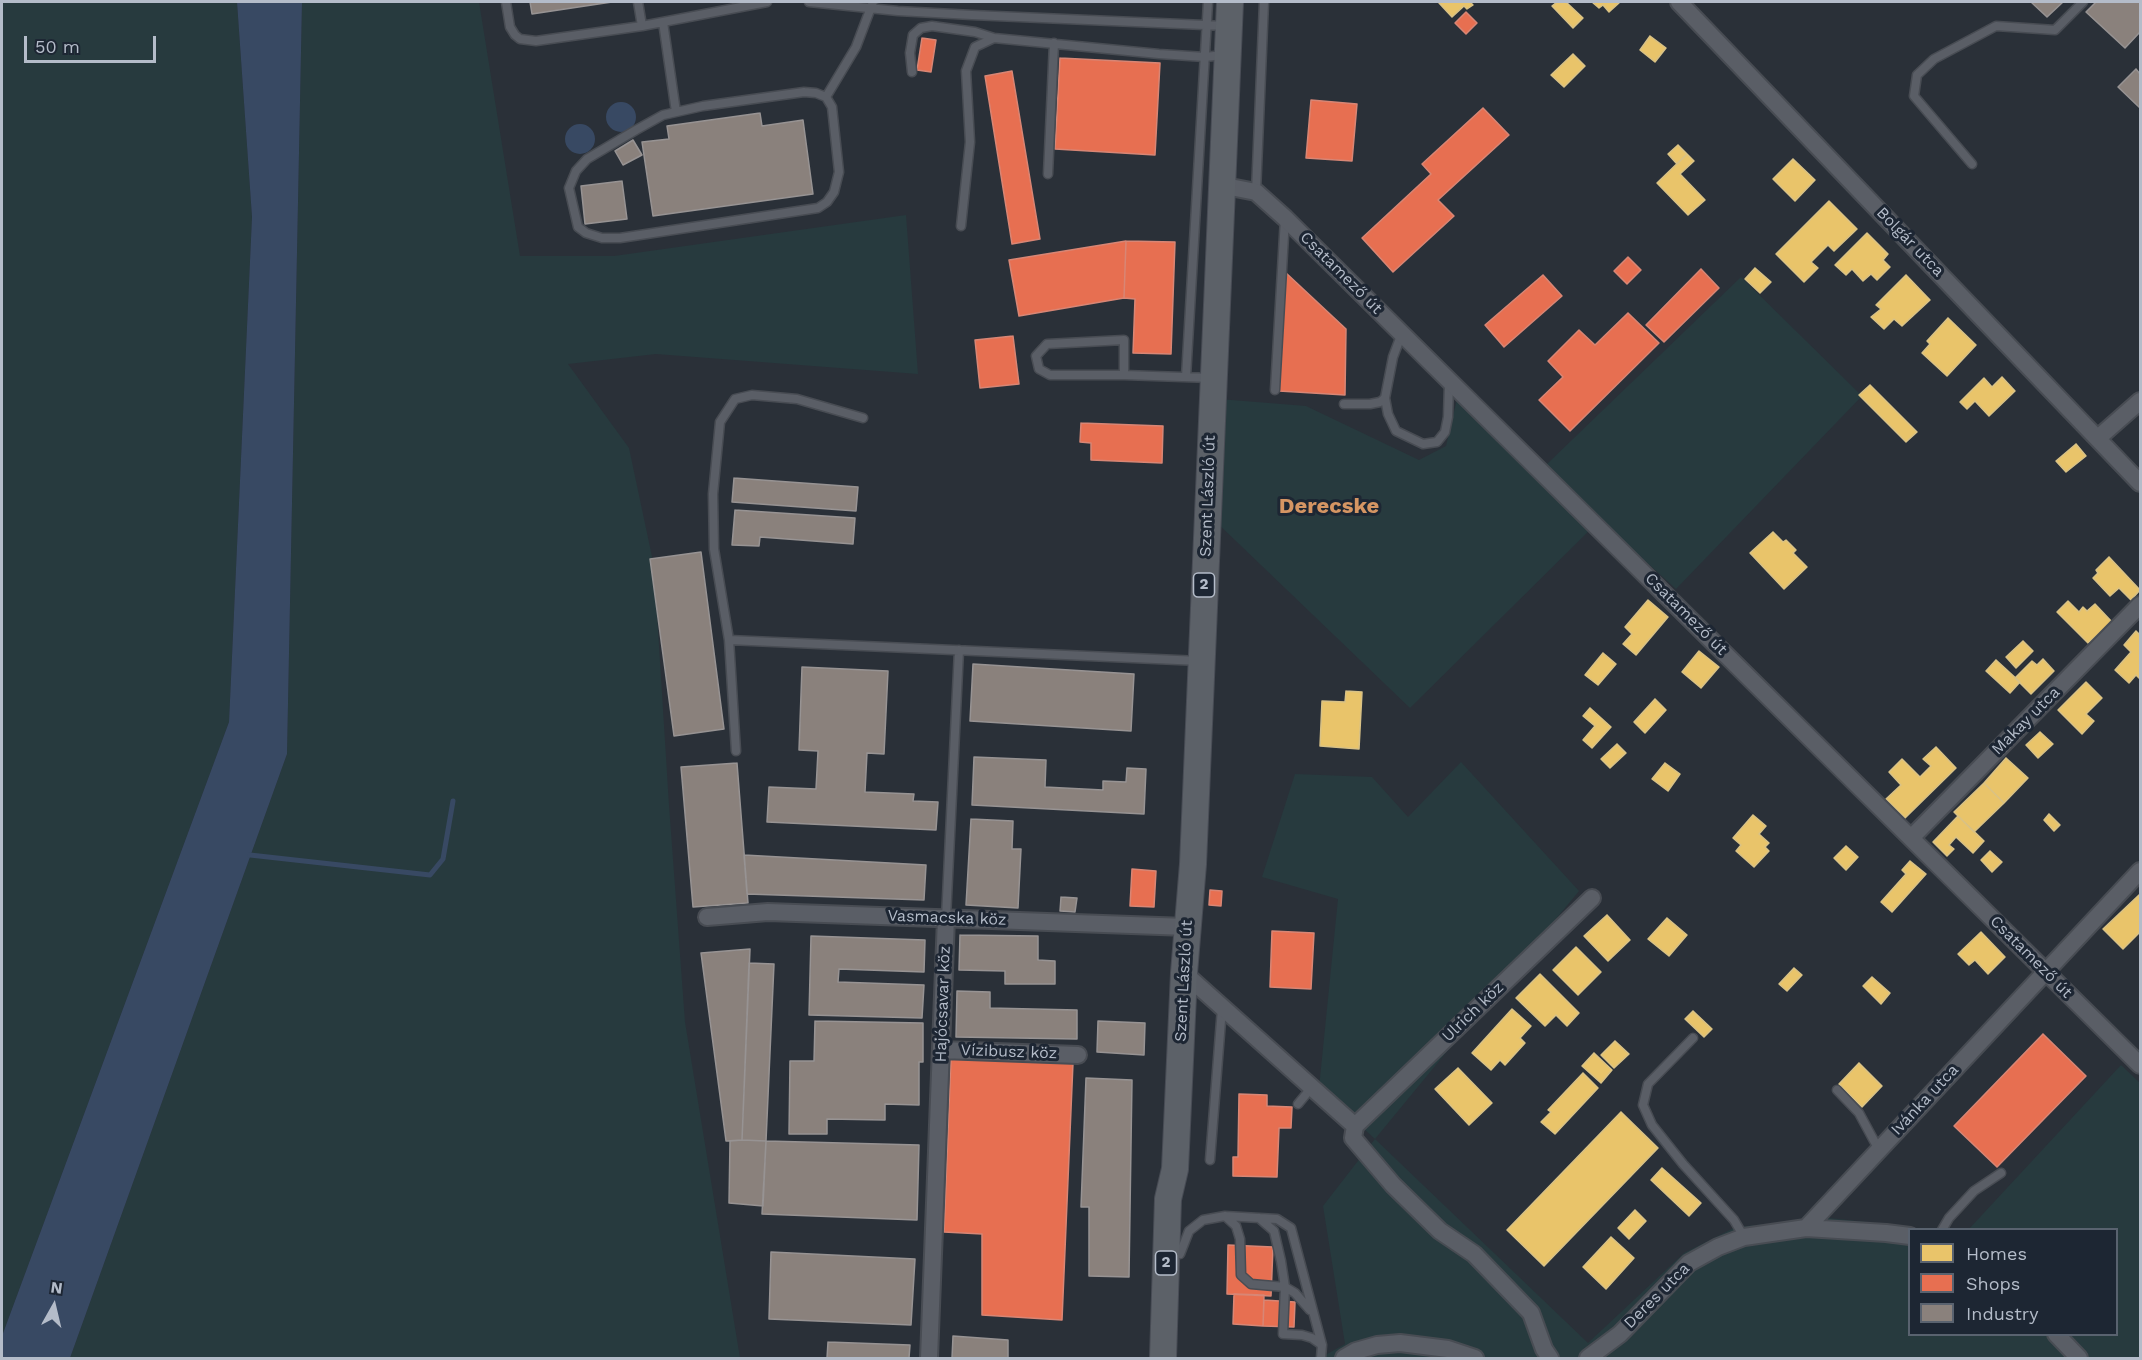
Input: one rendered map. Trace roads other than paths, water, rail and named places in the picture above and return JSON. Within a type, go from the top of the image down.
[{"type":"main road","name":"Szent László út","points":[[1175,1169],[1184,973],[1193,864],[1213,378],[1220,185],[1216,56],[1222,18]]},
{"type":"main road","name":"2","points":[[1175,1169],[1180,1254],[1176,1325],[1178,1359]]},
{"type":"main road","name":"2","points":[[1163,1359],[1168,1199],[1175,1169]]},
{"type":"street","name":"Bolgár utca","points":[[1678,2],[2140,483]]},
{"type":"street","name":"Csatamező út","points":[[1220,185],[1256,192],[1286,218],[2140,1065]]},
{"type":"street","points":[[2098,438],[2140,401]]},
{"type":"street","name":"Makay utca","points":[[1912,837],[2140,605]]},
{"type":"street","name":"Ivánka utca","points":[[1806,1228],[2140,871]]},
{"type":"street","name":"Ulrich köz","points":[[1355,1126],[1592,898]]},
{"type":"street","name":"Vasmacska köz","points":[[707,916],[768,912],[1187,927]]},
{"type":"street","name":"Hajócsavar köz","points":[[929,1359],[946,918]]},
{"type":"street","points":[[1184,973],[1355,1126],[1353,1138],[1393,1185],[1440,1231],[1474,1254],[1531,1313],[1550,1359]]},
{"type":"street","name":"Vízibusz köz","points":[[941,1050],[1078,1055]]},
{"type":"street","name":"Deres utca","points":[[1588,1359],[1620,1334],[1689,1263],[1706,1252],[1744,1237],[1806,1228],[1908,1236]]},
{"type":"street","points":[[2057,1336],[2079,1359]]},
{"type":"street","points":[[1344,1359],[1377,1345],[1400,1343],[1448,1349],[1475,1359]]},
{"type":"lane","points":[[506,2],[510,27],[515,35],[520,39],[536,41],[642,26],[767,2]]},
{"type":"lane","points":[[638,2],[642,26]]},
{"type":"lane","points":[[809,2],[872,5],[972,15],[1222,18]]},
{"type":"lane","points":[[1208,2],[1222,18]]},
{"type":"lane","points":[[1256,192],[1264,2]]},
{"type":"lane","points":[[1972,164],[1914,96],[1917,75],[1934,59],[1996,26],[2055,30],[2083,2]]},
{"type":"lane","points":[[826,97],[856,47],[872,5]]},
{"type":"lane","points":[[663,22],[676,112]]},
{"type":"lane","points":[[912,72],[910,53],[913,34],[921,28],[932,26],[975,32],[994,38],[1216,56],[1186,377]]},
{"type":"lane","points":[[961,226],[970,142],[966,71],[975,46],[994,38]]},
{"type":"lane","points":[[1048,174],[1054,43]]},
{"type":"lane","points":[[804,92],[826,97],[832,107],[839,172],[834,192],[827,202],[818,208],[620,238],[602,238],[586,233],[578,227],[569,188],[576,171],[587,159],[663,115],[703,106],[804,92]]},
{"type":"lane","points":[[1275,390],[1286,218]]},
{"type":"lane","points":[[1402,333],[1393,357],[1385,398],[1388,414],[1396,431],[1424,444],[1437,442],[1444,432],[1448,417],[1449,380]]},
{"type":"lane","points":[[1124,375],[1124,340],[1047,344],[1036,356],[1039,369],[1050,375],[1213,378]]},
{"type":"lane","points":[[736,751],[729,640],[714,549],[713,494],[720,422],[735,399],[752,395],[797,399],[863,418]]},
{"type":"lane","points":[[1344,404],[1370,404],[1380,402],[1385,398]]},
{"type":"lane","points":[[729,640],[1201,661]]},
{"type":"lane","name":"Hajócsavar köz","points":[[946,918],[959,650]]},
{"type":"lane","points":[[1210,1160],[1222,1007]]},
{"type":"lane","points":[[1694,1038],[1648,1084],[1642,1105],[1652,1125],[1683,1164],[1734,1220],[1744,1237]]},
{"type":"lane","points":[[1298,1104],[1312,1087]]},
{"type":"lane","points":[[1837,1090],[1859,1113],[1879,1150]]},
{"type":"lane","points":[[1943,1228],[1948,1218],[1974,1191],[2001,1173]]},
{"type":"lane","points":[[1180,1254],[1189,1231],[1203,1220],[1225,1216],[1277,1219],[1291,1228],[1322,1345],[1321,1359]]},
{"type":"lane","points":[[1225,1216],[1236,1226],[1240,1239],[1241,1275],[1251,1284],[1285,1287],[1306,1303],[1315,1318]]},
{"type":"lane","points":[[1259,1218],[1274,1231],[1281,1260],[1285,1287],[1283,1334],[1302,1335],[1322,1345]]},
{"type":"water","points":[[237,2],[302,2],[287,754],[70,1358],[2,1358],[2,1336],[229,722],[252,217]]},
{"type":"water","points":[[621,102],[632,106],[636,117],[632,128],[621,132],[610,128],[606,117],[610,106]]},
{"type":"water","points":[[580,124],[591,128],[595,139],[591,150],[580,154],[569,150],[565,139],[569,128]]},
{"type":"waterway","points":[[250,855],[430,875],[443,859],[453,801]]},
{"type":"district","name":"Derecske","points":[[1329,507]]}]
